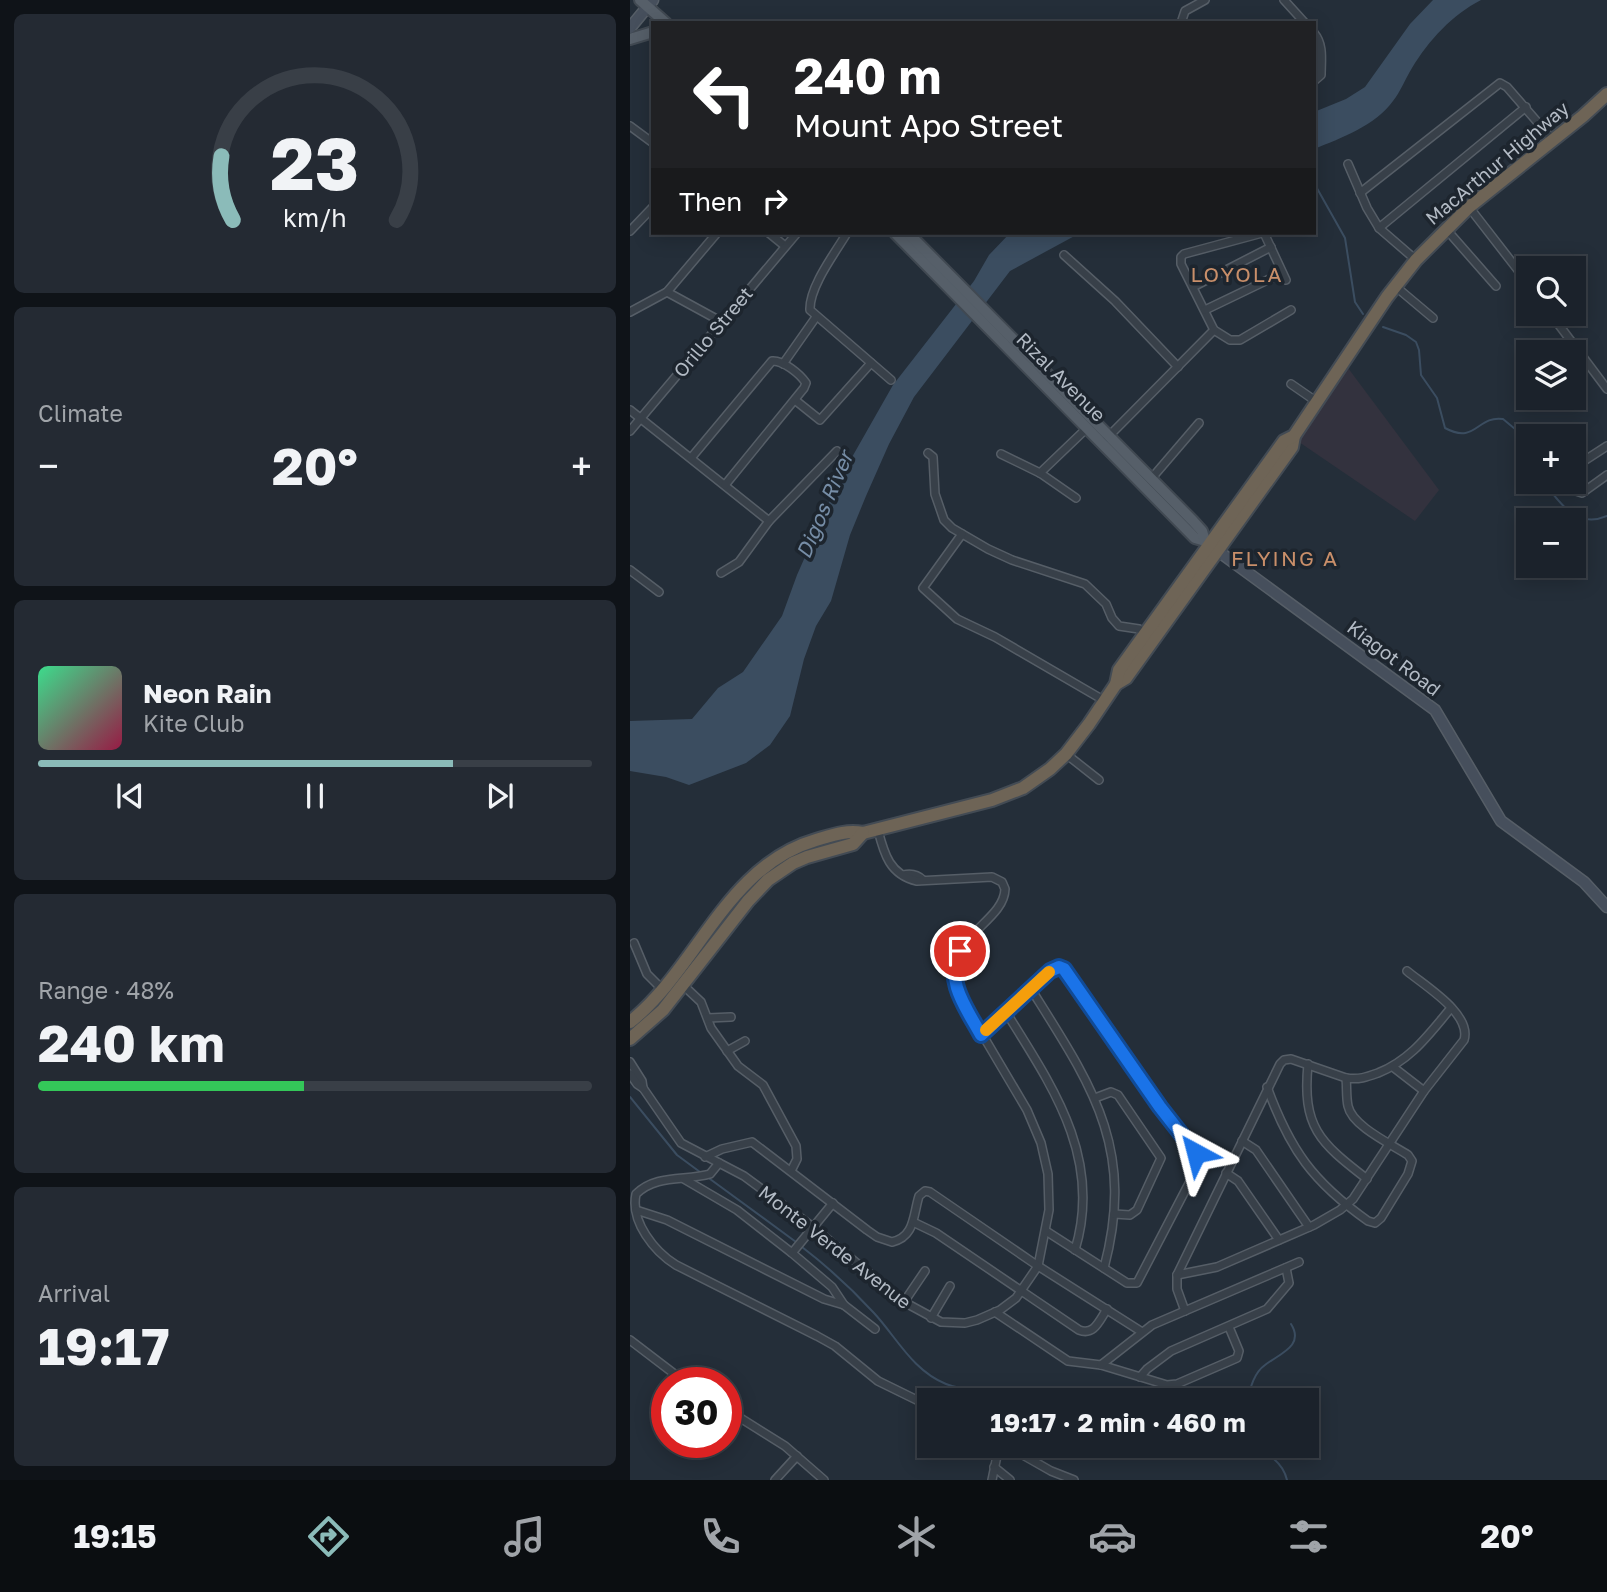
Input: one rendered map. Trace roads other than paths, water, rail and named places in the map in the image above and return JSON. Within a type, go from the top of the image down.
[{"type":"highway","name":"MacArthur Highway","points":[[630,1022],[662,989],[750,878],[786,851],[849,831],[863,834],[1010,794],[1037,779],[1066,754],[1116,684],[1126,678],[1149,636],[1211,546],[1284,441],[1294,436],[1395,286],[1416,260],[1469,207],[1607,93]]},
{"type":"highway","name":"MacArthur Highway","points":[[630,1039],[656,1017],[748,901],[768,880],[807,857],[853,844],[863,834]]},
{"type":"main road","points":[[647,2],[664,21]]},
{"type":"main road","points":[[630,39],[651,33]]},
{"type":"main road","name":"Rizal Avenue","points":[[897,235],[971,303],[1087,428],[1105,439],[1151,479],[1202,531],[1211,546]]},
{"type":"main road","name":"Rizal Avenue","points":[[910,235],[954,286]]},
{"type":"main road","name":"Rizal Avenue","points":[[984,317],[1105,439],[1195,538],[1211,546]]},
{"type":"street","points":[[1182,21],[1185,11],[1205,0]]},
{"type":"street","points":[[1284,0],[1303,21]]},
{"type":"street","points":[[630,28],[647,2]]},
{"type":"street","points":[[1316,79],[1321,75],[1317,42]]},
{"type":"street","points":[[1360,193],[1498,83],[1507,87],[1553,140]]},
{"type":"street","points":[[1379,228],[1526,107]]},
{"type":"street","points":[[630,126],[651,142]]},
{"type":"street","points":[[1348,164],[1379,228],[1416,260]]},
{"type":"street","points":[[1469,207],[1516,268]]},
{"type":"street","points":[[630,231],[651,209]]},
{"type":"street","points":[[1446,229],[1496,286]]},
{"type":"street","points":[[630,312],[667,292],[715,235]]},
{"type":"street","points":[[771,235],[785,246]]},
{"type":"street","name":"Orillo Street","points":[[630,431],[795,235]]},
{"type":"street","points":[[846,235],[812,296],[810,310],[891,380]]},
{"type":"street","points":[[1256,235],[1183,255],[1181,264],[1214,330],[1230,340],[1238,341],[1291,310]]},
{"type":"street","points":[[1205,310],[1284,276],[1264,235]]},
{"type":"street","points":[[1193,287],[1271,247]]},
{"type":"street","points":[[1064,255],[1115,300],[1178,367]]},
{"type":"street","points":[[1395,286],[1433,318]]},
{"type":"street","points":[[667,292],[722,321]]},
{"type":"street","points":[[783,364],[816,317]]},
{"type":"street","points":[[1560,326],[1607,389]]},
{"type":"street","points":[[1105,439],[1214,330]]},
{"type":"street","points":[[691,458],[772,361],[783,364],[805,381],[804,388],[795,400],[725,485]]},
{"type":"street","points":[[795,400],[820,420],[871,363]]},
{"type":"street","points":[[1291,384],[1317,402]]},
{"type":"street","points":[[630,410],[769,521]]},
{"type":"street","points":[[1151,479],[1199,423]]},
{"type":"street","points":[[1040,473],[1087,428]]},
{"type":"street","points":[[1586,460],[1607,446]]},
{"type":"street","points":[[721,573],[739,562],[769,521],[837,451]]},
{"type":"street","points":[[928,453],[933,457],[935,494],[944,520],[962,534],[1012,560],[1085,584],[1106,604],[1119,626],[1139,629],[1149,636]]},
{"type":"street","points":[[1001,454],[1040,473],[1076,498]]},
{"type":"street","points":[[1586,490],[1607,475]]},
{"type":"street","points":[[962,534],[923,588],[957,619],[1030,656],[1105,701]]},
{"type":"street","name":"Kiagot Road","points":[[1211,546],[1435,710],[1500,821],[1584,882],[1607,907]]},
{"type":"street","points":[[630,570],[659,592]]},
{"type":"street","points":[[1066,754],[1099,780]]},
{"type":"street","name":"Monte Verde Avenue","points":[[643,1088],[681,1143],[744,1177],[813,1227],[904,1302],[931,1318],[951,1324],[965,1323],[995,1312],[1022,1292],[1038,1266],[1046,1231],[1048,1174],[1041,1143],[1027,1110],[981,1035],[955,983],[955,964],[964,946],[1002,901],[1004,885],[996,878],[988,876],[912,880],[887,861],[878,830]]},
{"type":"street","points":[[943,933],[964,946]]},
{"type":"street","points":[[634,943],[647,974],[662,989]]},
{"type":"street","points":[[981,1035],[1053,968],[1064,969],[1199,1159],[1197,1168],[1140,1280],[1130,1284],[1046,1231]]},
{"type":"street","points":[[1177,1275],[1217,1267],[1309,1227],[1347,1206],[1424,1091],[1464,1040],[1466,1033],[1460,1016],[1407,971]]},
{"type":"street","points":[[683,985],[701,1002],[711,1028],[742,1071],[764,1085],[796,1146],[797,1159],[791,1171]]},
{"type":"street","points":[[1031,989],[1076,1061],[1095,1098],[1110,1146],[1115,1179],[1114,1214],[1104,1268]]},
{"type":"street","points":[[1185,1311],[1177,1289],[1177,1275],[1267,1087],[1284,1060],[1291,1059],[1360,1079],[1393,1067],[1412,1054],[1451,1008]]},
{"type":"street","points":[[1006,1012],[1056,1094],[1074,1139],[1082,1190],[1081,1223],[1075,1250]]},
{"type":"street","points":[[708,1018],[731,1017]]},
{"type":"street","points":[[727,1051],[745,1041]]},
{"type":"street","points":[[630,1062],[642,1081],[643,1088]]},
{"type":"street","points":[[1308,1064],[1305,1091],[1310,1119],[1332,1149],[1367,1179]]},
{"type":"street","points":[[1393,1067],[1424,1091]]},
{"type":"street","points":[[630,1074],[643,1088]]},
{"type":"street","points":[[1267,1087],[1286,1135],[1296,1152],[1320,1181],[1347,1206],[1375,1223],[1381,1219],[1408,1174],[1412,1161],[1408,1155],[1362,1126],[1352,1115],[1347,1104],[1346,1077]]},
{"type":"street","points":[[1095,1098],[1111,1092],[1118,1095],[1161,1158],[1160,1166],[1137,1210],[1130,1215],[1114,1214]]},
{"type":"street","points":[[1241,1140],[1256,1150],[1309,1227]]},
{"type":"street","points":[[705,1157],[722,1149],[752,1142],[885,1241],[900,1240],[907,1235],[919,1196],[925,1191],[930,1192],[1038,1266],[1142,1332]]},
{"type":"street","points":[[719,1163],[710,1174],[662,1180],[642,1189],[635,1199],[636,1210],[646,1235],[658,1252],[835,1346],[878,1381],[917,1400]]},
{"type":"street","points":[[1226,1173],[1238,1181],[1279,1240]]},
{"type":"street","points":[[683,1178],[737,1210],[792,1253],[832,1287],[844,1305],[875,1329]]},
{"type":"street","points":[[792,1253],[832,1203]]},
{"type":"street","points":[[636,1210],[675,1223],[824,1299],[844,1305]]},
{"type":"street","points":[[913,1222],[936,1233],[1083,1332],[1093,1330],[1107,1310]]},
{"type":"street","points":[[1101,1365],[1142,1332],[1300,1262]]},
{"type":"street","points":[[1140,1377],[1164,1355],[1269,1307],[1289,1283],[1286,1268]]},
{"type":"street","points":[[904,1302],[925,1271]]},
{"type":"street","points":[[931,1318],[950,1286]]},
{"type":"street","points":[[995,1312],[1068,1361],[1101,1365],[1162,1384],[1177,1384],[1234,1359],[1239,1351],[1229,1327]]},
{"type":"street","points":[[630,1340],[665,1367]]},
{"type":"street","points":[[742,1419],[771,1436],[824,1480]]},
{"type":"street","points":[[775,1480],[797,1456]]},
{"type":"street","points":[[992,1480],[996,1458]]},
{"type":"street","points":[[1028,1458],[1074,1480]]},
{"type":"street","points":[[994,1467],[1010,1480]]},
{"type":"water","points":[[1433,0],[1481,0],[1460,13],[1434,38],[1386,110],[1357,130],[1316,148],[1316,111],[1346,99],[1365,87],[1410,24]]},
{"type":"water","points":[[1008,235],[1076,235],[1010,271],[914,397],[889,444],[850,535],[831,601],[816,626],[804,659],[790,716],[770,745],[746,763],[689,785],[666,777],[630,771],[630,721],[692,719],[718,688],[743,672],[782,616],[839,480],[893,385],[974,281],[989,255]]},
{"type":"waterway","points":[[1316,187],[1345,238],[1355,302],[1363,314]]},
{"type":"waterway","points":[[1383,327],[1406,335],[1416,342],[1421,375],[1437,398],[1445,428],[1455,432],[1470,432],[1487,421],[1503,419],[1516,431]]},
{"type":"waterway","points":[[1553,494],[1578,517],[1596,519],[1607,516]]},
{"type":"waterway","points":[[630,1097],[677,1155],[700,1172]]},
{"type":"waterway","points":[[710,1179],[796,1242]]},
{"type":"waterway","points":[[802,1247],[857,1295],[924,1371],[959,1388]]},
{"type":"waterway","points":[[1251,1388],[1258,1372],[1293,1344],[1295,1338],[1291,1324]]},
{"type":"waterway","points":[[1272,1458],[1278,1463],[1287,1480]]},
{"type":"district","name":"LOYOLA","points":[[1237,275]]},
{"type":"district","name":"FLYING A","points":[[1285,559]]},
{"type":"water label","name":"Digos River","points":[[825,505]]}]
